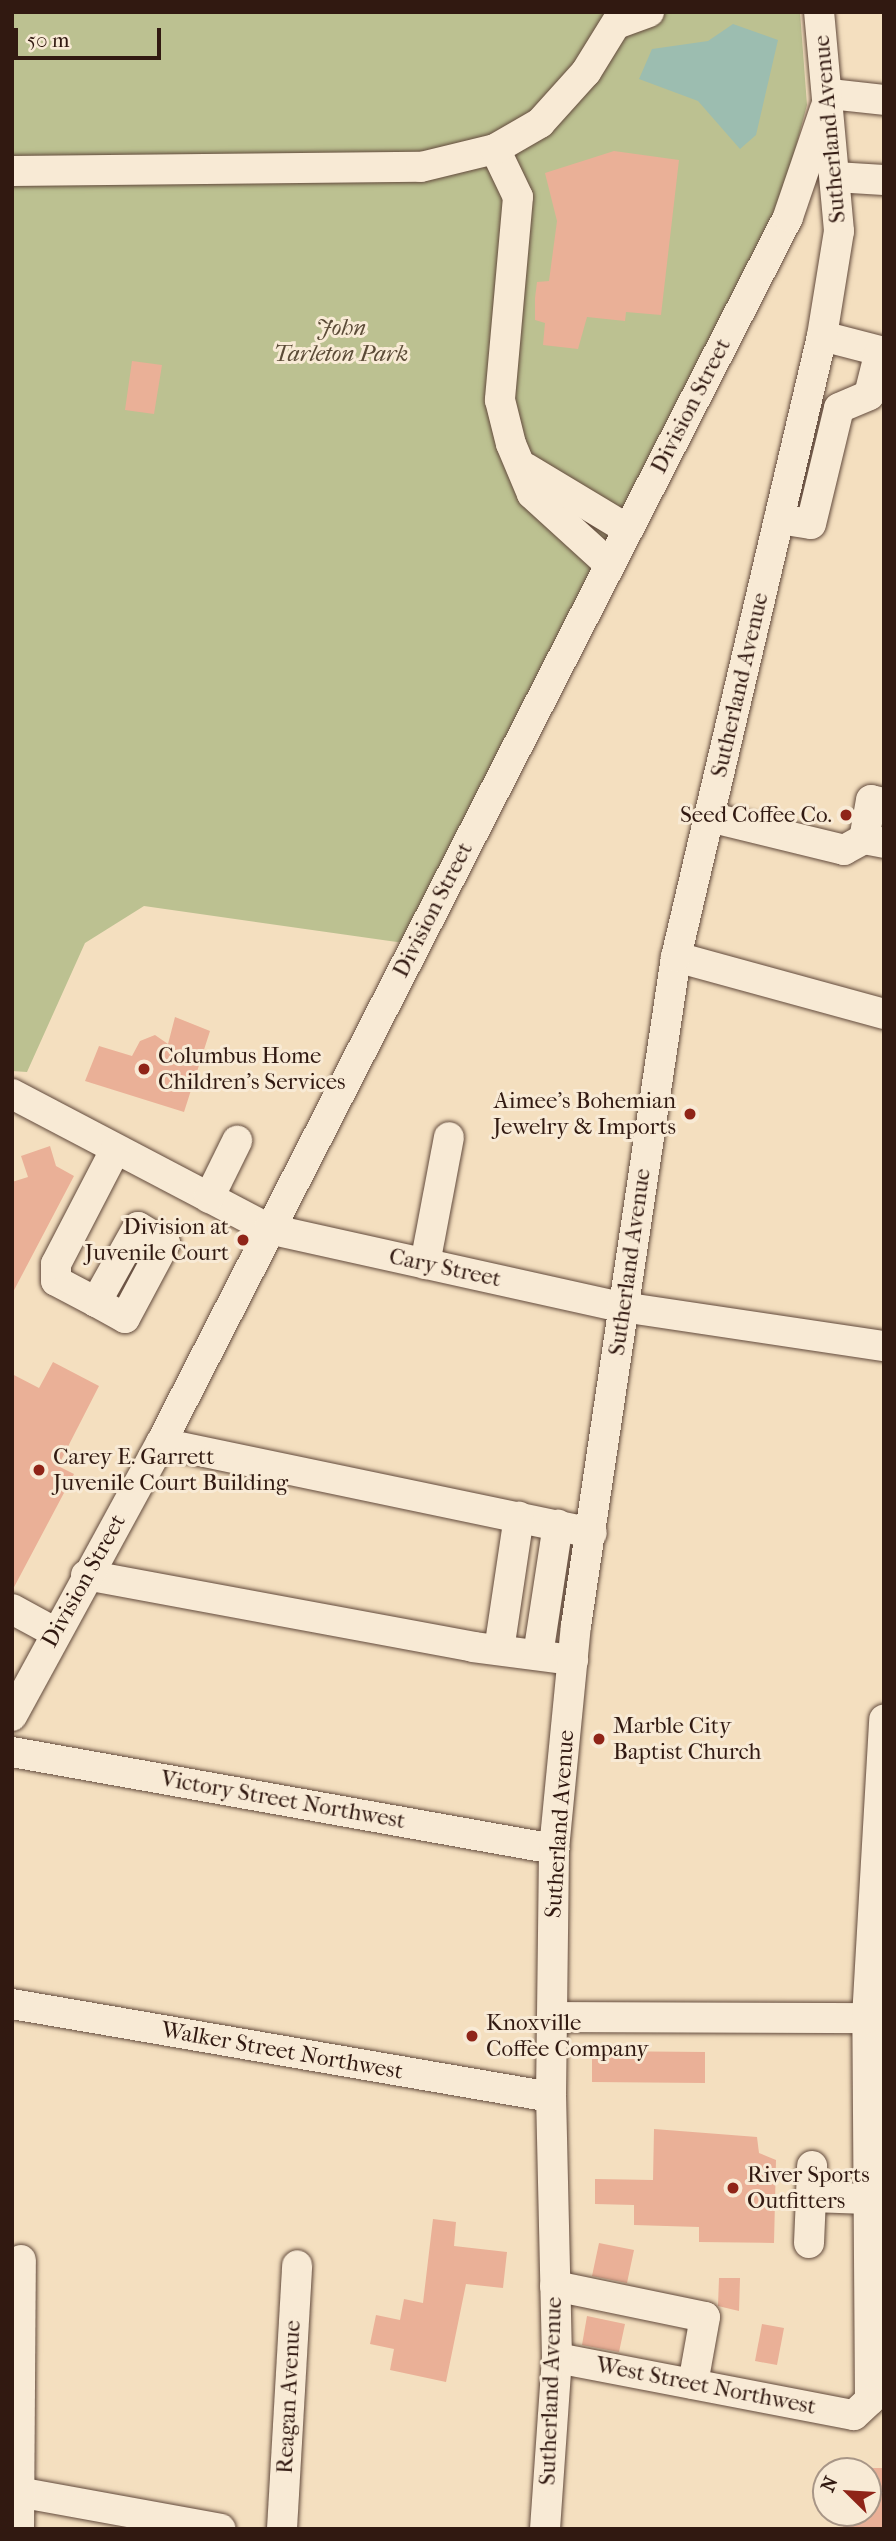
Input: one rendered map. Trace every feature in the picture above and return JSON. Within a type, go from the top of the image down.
[{"type":"street","points":[[12,171],[421,167],[495,149],[540,123],[621,18],[649,12]]},
{"type":"street","name":"Sutherland Avenue","points":[[545,2529],[557,2358],[551,2097],[554,1849],[573,1660],[622,1307],[676,957],[822,336],[839,231],[830,94],[819,12]]},
{"type":"street","points":[[830,94],[884,100]]},
{"type":"street","name":"Division Street","points":[[12,1716],[86,1575],[162,1443],[788,217],[830,94]]},
{"type":"street","points":[[495,149],[518,197],[500,400],[531,494],[611,565]]},
{"type":"street","points":[[835,177],[884,180]]},
{"type":"street","points":[[779,519],[811,524],[839,408],[869,395],[882,351],[822,336]]},
{"type":"street","points":[[522,466],[627,529]]},
{"type":"street","points":[[709,817],[844,850],[874,841],[871,800],[884,803]]},
{"type":"street","points":[[676,957],[884,1014]]},
{"type":"street","name":"Cary Street","points":[[12,1094],[114,1150],[269,1229],[622,1307],[884,1346]]},
{"type":"street","points":[[425,1264],[449,1137]]},
{"type":"street","points":[[209,1198],[237,1141]]},
{"type":"street","points":[[96,1303],[56,1281],[55,1264],[114,1150]]},
{"type":"street","points":[[162,1443],[592,1533]]},
{"type":"street","points":[[499,1650],[519,1516]]},
{"type":"street","points":[[538,1655],[558,1525]]},
{"type":"street","points":[[511,1568],[551,1574]]},
{"type":"street","points":[[86,1575],[499,1650],[573,1660]]},
{"type":"street","points":[[12,1609],[56,1633]]},
{"type":"street","points":[[811,2197],[868,2199],[884,1719]]},
{"type":"street","name":"Victory Street Northwest","points":[[12,1752],[554,1849]]},
{"type":"street","name":"Walker Street Northwest","points":[[12,2004],[551,2097]]},
{"type":"street","points":[[553,2017],[876,2018]]},
{"type":"street","points":[[809,2244],[812,2166]]},
{"type":"street","name":"West Street Northwest","points":[[557,2358],[854,2415],[870,2400],[868,2199]]},
{"type":"street","points":[[19,2529],[16,2491],[21,2260]]},
{"type":"street","name":"Reagan Avenue","points":[[282,2529],[297,2265]]},
{"type":"street","points":[[555,2286],[705,2317],[693,2384]]},
{"type":"street","points":[[16,2491],[146,2522],[220,2529]]},
{"type":"green space","name":"John Tarleton Park","points":[[12,12],[800,12],[807,105],[777,217],[404,943],[144,906],[85,943],[27,1072],[12,1071]]},
{"type":"shaded area","points":[[733,24],[778,40],[756,135],[740,149],[698,101],[639,79],[652,49],[708,41]]},
{"type":"building","points":[[614,151],[679,160],[661,315],[626,312],[625,321],[587,317],[578,349],[543,345],[545,323],[535,320],[535,298],[537,282],[549,281],[557,221],[545,173]]},
{"type":"building","points":[[132,361],[162,365],[154,414],[125,410]]},
{"type":"building","name":"Columbus Home Children's Services","points":[[175,1017],[210,1031],[184,1112],[85,1081],[99,1046],[132,1056],[140,1041],[155,1035],[168,1044]]},
{"type":"building","points":[[50,1146],[56,1166],[74,1176],[12,1294],[12,1182],[28,1177],[21,1156]]},
{"type":"building","name":"Carey E. Garrett Juvenile Court Building","points":[[53,1362],[99,1386],[58,1466],[74,1474],[12,1591],[12,1374],[39,1388]]},
{"type":"building","points":[[592,2051],[705,2052],[705,2083],[592,2082]]},
{"type":"building","points":[[654,2129],[757,2137],[759,2153],[776,2160],[774,2243],[699,2242],[699,2227],[634,2225],[634,2205],[595,2204],[595,2179],[653,2180]]},
{"type":"building","points":[[433,2219],[456,2222],[454,2246],[507,2252],[503,2288],[466,2284],[446,2382],[390,2370],[394,2349],[370,2344],[376,2315],[400,2320],[404,2299],[423,2303]]},
{"type":"building","points":[[599,2243],[634,2250],[627,2283],[592,2276]]},
{"type":"building","points":[[719,2278],[740,2278],[739,2311],[718,2306]]},
{"type":"building","points":[[587,2316],[625,2324],[619,2352],[582,2345]]},
{"type":"building","points":[[762,2324],[784,2328],[777,2365],[755,2361]]},
{"type":"building","points":[[884,2468],[884,2529],[843,2529],[882,2527]]},
{"type":"place","name":"Seed Coffee Co.","points":[[846,815]]},
{"type":"place","name":"Columbus Home Children's Services","points":[[144,1069]]},
{"type":"place","name":"Aimee’s Bohemian Jewelry & Imports","points":[[690,1114]]},
{"type":"place","name":"Division at Juvenile Court","points":[[243,1240]]},
{"type":"place","name":"Carey E. Garrett Juvenile Court Building","points":[[39,1470]]},
{"type":"place","name":"Marble City Baptist Church","points":[[599,1739]]},
{"type":"place","name":"Knoxville Coffee Company","points":[[472,2036]]},
{"type":"place","name":"River Sports Outfitters","points":[[733,2188]]}]
